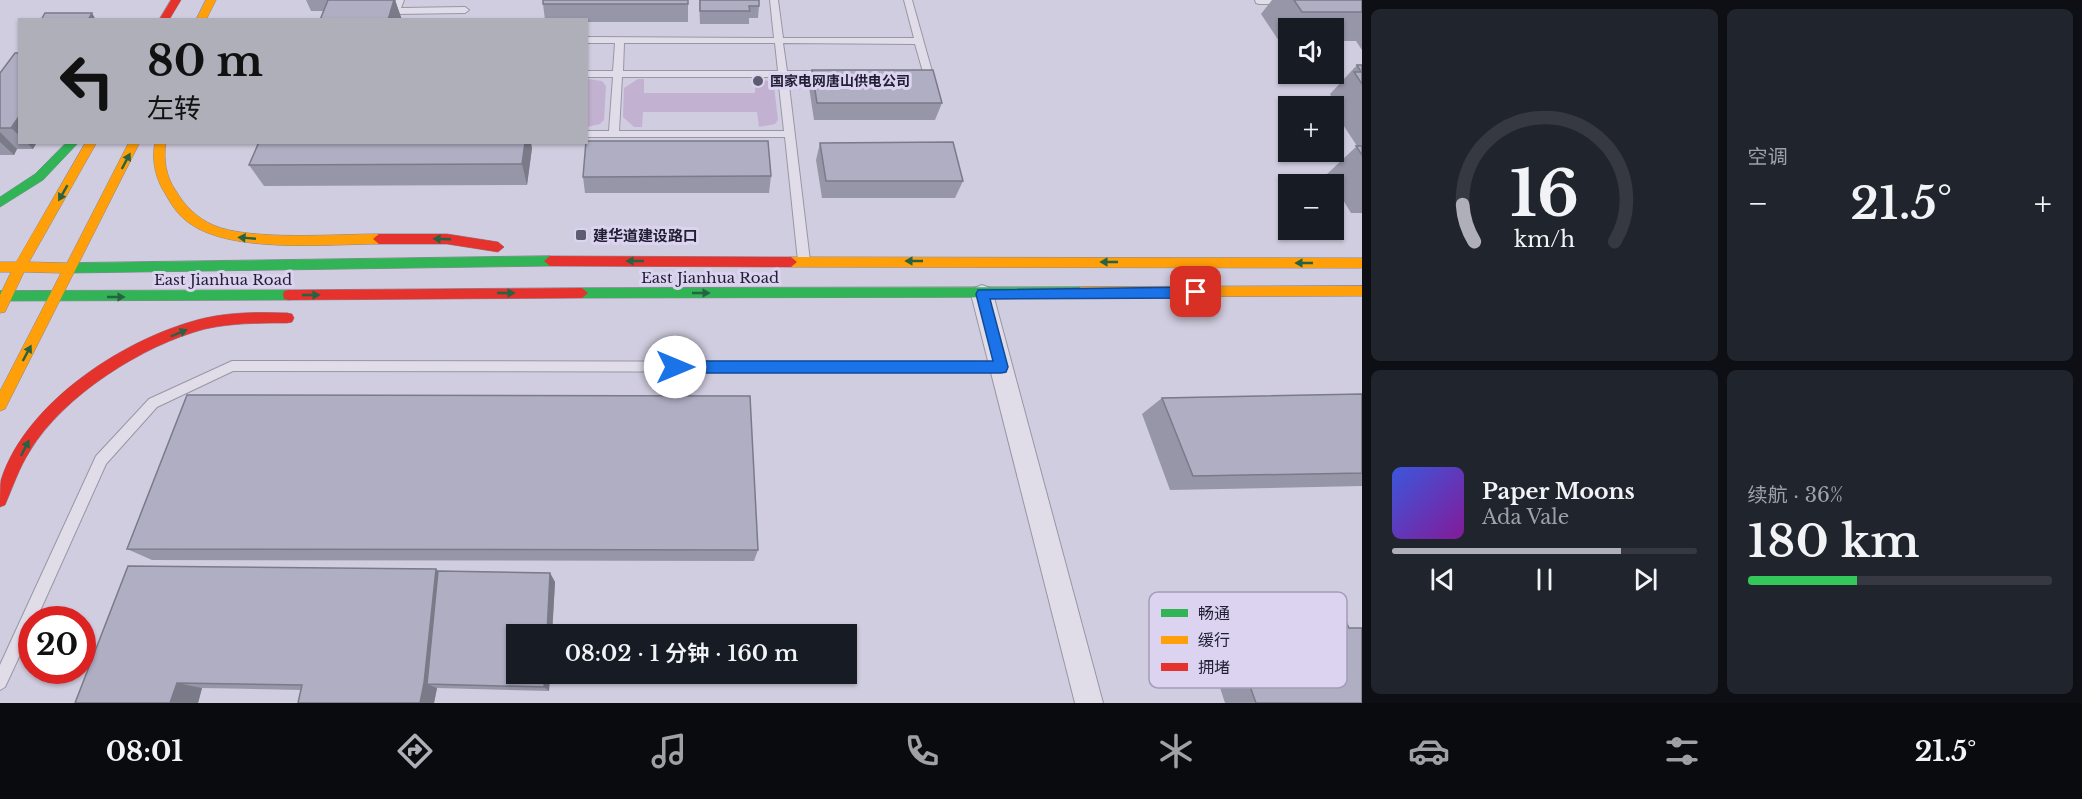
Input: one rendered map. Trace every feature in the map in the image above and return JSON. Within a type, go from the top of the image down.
[{"type":"main road","points":[[156,18],[170,0]]},
{"type":"main road","points":[[165,18],[176,0]]},
{"type":"main road","points":[[202,18],[211,0]]},
{"type":"main road","points":[[218,18],[223,0]]},
{"type":"main road","points":[[0,203],[39,177],[72,144]]},
{"type":"main road","points":[[2,300],[91,144]]},
{"type":"main road","points":[[0,405],[134,144]]},
{"type":"main road","points":[[160,144],[157,151],[166,187],[191,218],[215,232],[243,239],[447,239],[582,261]]},
{"type":"main road","name":"East Jianhua Road","points":[[0,267],[582,261],[1362,263]]},
{"type":"main road","name":"East Jianhua Road","points":[[2,300],[57,297],[580,293],[982,294],[1362,291]]},
{"type":"main road","points":[[502,308],[580,293]]},
{"type":"main road","points":[[0,500],[29,440],[74,391],[101,372],[142,349],[191,328],[231,319],[302,318]]},
{"type":"street","points":[[982,294],[1089,703]]},
{"type":"lane","points":[[400,0],[396,11],[464,15],[467,0]]},
{"type":"lane","points":[[774,0],[804,261]]},
{"type":"lane","points":[[905,75],[928,75],[908,0]]},
{"type":"lane","points":[[1259,1],[1294,1]]},
{"type":"lane","points":[[588,40],[919,40]]},
{"type":"lane","points":[[614,134],[620,40]]},
{"type":"lane","points":[[588,74],[834,74]]},
{"type":"lane","points":[[588,134],[789,134]]},
{"type":"lane","points":[[0,682],[101,459],[153,403],[232,366],[1001,367]]},
{"type":"shaded area","points":[[588,79],[602,81],[606,86],[604,120],[600,124],[588,127]]},
{"type":"shaded area","points":[[638,79],[644,79],[644,93],[755,93],[755,79],[769,81],[774,86],[778,120],[775,124],[759,127],[757,112],[643,112],[642,127],[634,127],[623,117],[624,88]]},
{"type":"building","points":[[328,0],[394,0],[389,18],[321,18]]},
{"type":"building","points":[[543,0],[688,0],[688,4],[543,4]]},
{"type":"building","points":[[700,0],[759,0],[759,6],[749,6],[750,11],[700,11]]},
{"type":"building","points":[[1294,0],[1362,0],[1362,12],[1302,12]]},
{"type":"building","points":[[45,13],[92,13],[89,18],[42,18]]},
{"type":"building","points":[[15,53],[18,53],[18,118],[11,128],[0,128],[0,73]]},
{"type":"building","points":[[1357,65],[1362,65],[1362,84],[1354,72],[1361,72]]},
{"type":"building","points":[[812,70],[933,70],[942,103],[817,103]]},
{"type":"building","points":[[588,141],[768,141],[771,176],[583,177],[586,144]]},
{"type":"building","points":[[953,142],[963,181],[826,181],[820,143]]},
{"type":"building","points":[[258,144],[525,144],[522,164],[249,165]]},
{"type":"building","points":[[1356,146],[1362,146],[1362,155]]},
{"type":"building","points":[[1362,394],[1362,473],[1193,476],[1162,398]]},
{"type":"building","points":[[187,395],[750,396],[758,550],[127,549]]},
{"type":"building","points":[[128,566],[436,569],[420,703],[298,703],[302,685],[177,683],[170,703],[75,703],[82,684],[96,684],[96,649]]},
{"type":"building","points":[[438,571],[550,573],[547,624],[506,624],[506,684],[544,684],[544,687],[427,684]]},
{"type":"building","points":[[1347,624],[1349,628],[1362,628],[1362,703],[1256,703],[1251,688],[1347,688]]},
{"type":"traffic: fast","points":[[0,203],[39,177],[72,144]]},
{"type":"traffic: fast","points":[[69,268],[550,261]]},
{"type":"traffic: fast","points":[[582,293],[1081,292]]},
{"type":"traffic: fast","points":[[57,297],[289,295]]},
{"type":"traffic: fast","points":[[0,296],[57,297]]},
{"type":"traffic: slow","points":[[202,18],[211,0]]},
{"type":"traffic: slow","points":[[0,308],[20,267],[91,144]]},
{"type":"traffic: slow","points":[[0,405],[134,144]]},
{"type":"traffic: slow","points":[[161,144],[160,167],[169,191],[180,208],[209,229],[226,234],[263,239],[379,239]]},
{"type":"traffic: slow","points":[[791,262],[1362,263]]},
{"type":"traffic: slow","points":[[0,267],[69,268]]},
{"type":"traffic: slow","points":[[1081,292],[1362,291]]},
{"type":"traffic: jam","points":[[165,18],[176,0]]},
{"type":"traffic: jam","points":[[379,239],[447,239],[498,247]]},
{"type":"traffic: jam","points":[[550,261],[791,262]]},
{"type":"traffic: jam","points":[[289,295],[582,293]]},
{"type":"traffic: jam","points":[[0,500],[21,452],[30,438],[69,397],[120,360],[176,333],[205,324],[239,318],[287,318]]},
{"type":"place","name":"国家电网唐山供电公司","points":[[758,81]]},
{"type":"place","name":"建华道建设路口","points":[[581,235]]},
{"type":"route","points":[[675,367],[1001,367],[982,294],[1196,292]]}]
